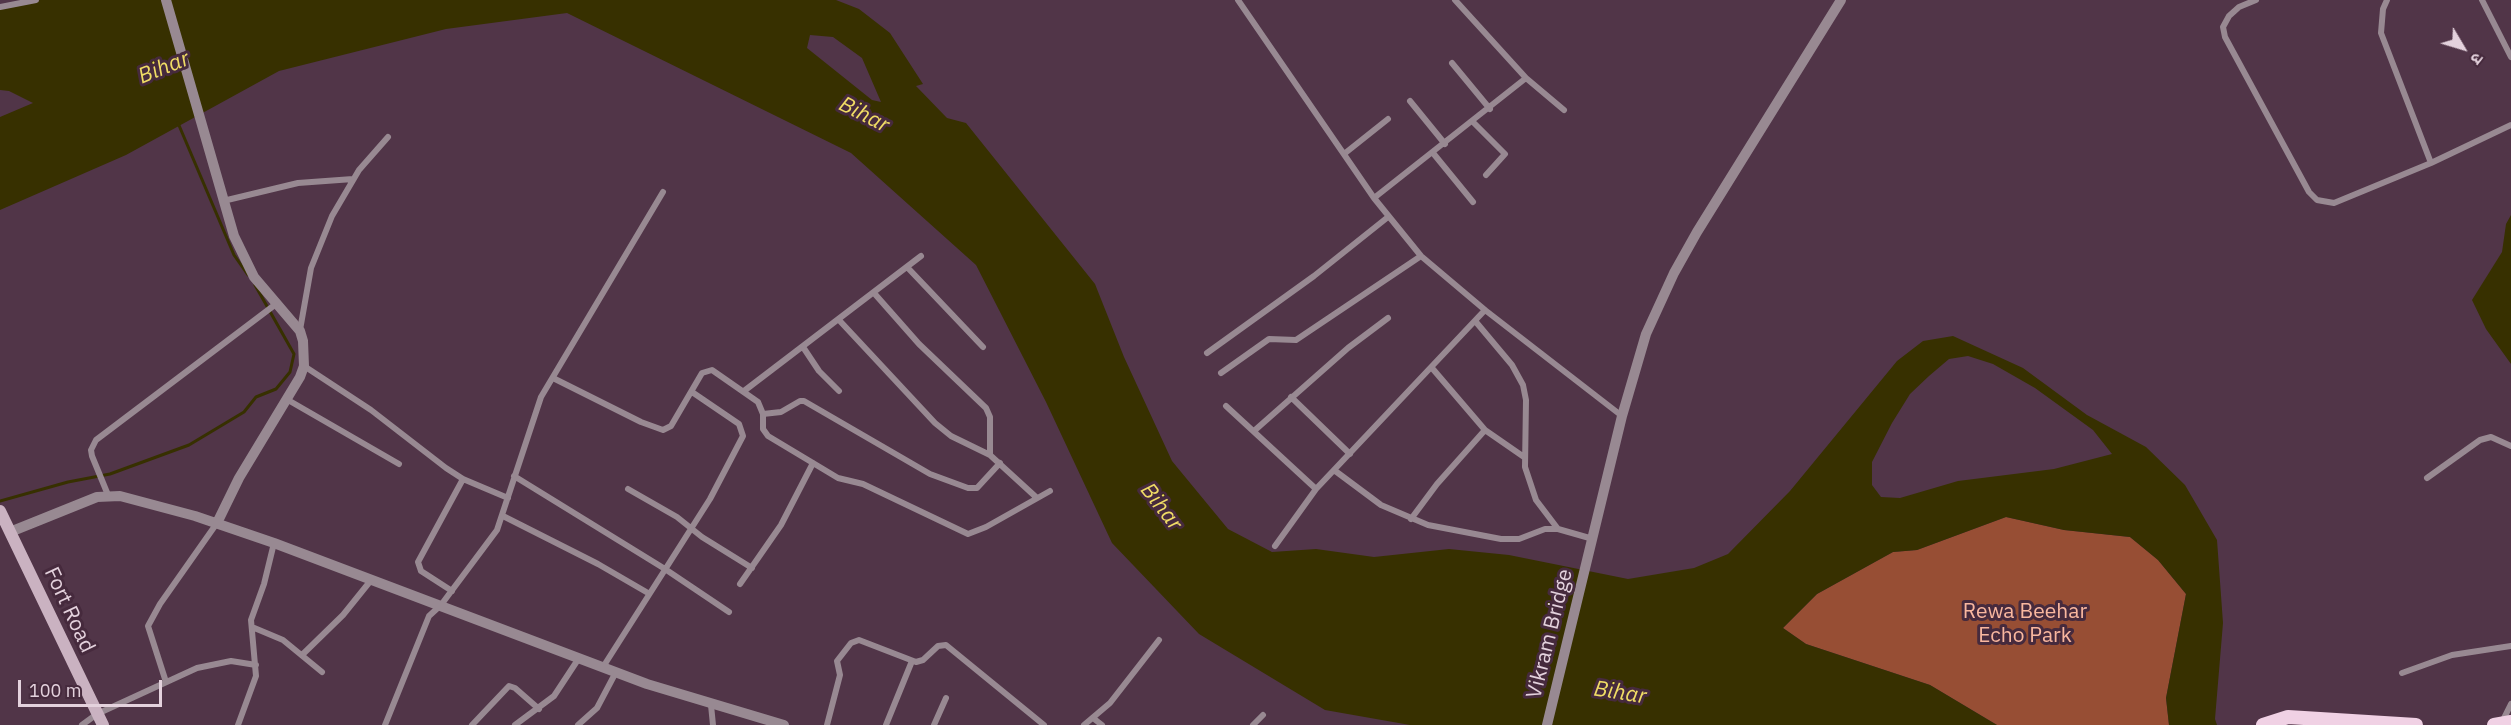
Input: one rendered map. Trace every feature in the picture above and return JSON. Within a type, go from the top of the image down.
[{"type":"main road","name":"Fort Road","points":[[0,511],[100,720]]},
{"type":"main road","points":[[2264,724],[2288,717],[2416,725]]},
{"type":"street","points":[[0,8],[36,0]]},
{"type":"street","points":[[166,0],[204,138],[242,256],[254,277],[300,331],[303,341],[304,366],[288,400],[239,478],[217,523],[160,604],[148,626],[166,682]]},
{"type":"street","points":[[1239,0],[1374,198],[1421,256],[1485,310],[1622,416]]},
{"type":"street","points":[[1455,0],[1526,78],[1564,110]]},
{"type":"street","name":"Vikram Bridge","points":[[1547,725],[1622,416],[1646,334],[1674,273],[1841,0]]},
{"type":"street","points":[[2256,0],[2238,7],[2229,16],[2223,27],[2225,37],[2309,192],[2317,200],[2334,203],[2431,163],[2511,125]]},
{"type":"street","points":[[2387,0],[2383,9],[2381,33],[2431,163]]},
{"type":"street","points":[[2481,0],[2511,57]]},
{"type":"street","points":[[1452,63],[1490,109]]},
{"type":"street","points":[[1374,198],[1490,109],[1526,78]]},
{"type":"street","points":[[1410,100],[1445,144]]},
{"type":"street","points":[[1344,154],[1388,119]]},
{"type":"street","points":[[1473,122],[1505,154],[1486,175]]},
{"type":"street","points":[[300,331],[311,268],[320,244],[353,179],[388,137]]},
{"type":"street","points":[[1433,153],[1473,202]]},
{"type":"street","points":[[223,202],[298,183],[353,179]]},
{"type":"street","points":[[385,725],[427,621],[487,546],[503,516],[536,407],[663,192]]},
{"type":"street","points":[[1207,352],[1314,276],[1388,217]]},
{"type":"street","points":[[744,391],[921,256]]},
{"type":"street","points":[[1221,373],[1269,339],[1296,340],[1421,256]]},
{"type":"street","points":[[907,267],[983,347]]},
{"type":"street","points":[[874,293],[919,344],[986,408],[990,417],[990,455]]},
{"type":"street","points":[[108,495],[92,456],[91,450],[96,440],[276,304]]},
{"type":"street","points":[[1275,546],[1316,489],[1485,310]]},
{"type":"street","points":[[1254,432],[1348,348],[1388,318]]},
{"type":"street","points":[[839,320],[935,423],[951,436],[990,455],[1037,498]]},
{"type":"street","points":[[1476,322],[1512,365],[1523,385],[1527,413],[1524,457],[1528,480],[1536,500],[1558,529]]},
{"type":"street","points":[[803,347],[819,371],[839,391]]},
{"type":"street","points":[[304,366],[371,410],[463,479],[508,498]]},
{"type":"street","points":[[1432,368],[1485,430],[1524,457]]},
{"type":"street","points":[[553,378],[641,422],[663,430],[671,426],[702,373],[708,370],[758,402],[763,414],[765,434],[838,478],[863,484],[968,534],[986,527],[1050,491]]},
{"type":"street","points":[[603,667],[716,487],[743,431],[739,424],[692,392]]},
{"type":"street","points":[[1291,398],[1350,454]]},
{"type":"street","points":[[288,400],[399,464]]},
{"type":"street","points":[[763,414],[781,412],[804,401],[930,474],[968,488],[977,488],[1000,463]]},
{"type":"street","points":[[1226,406],[1316,489]]},
{"type":"street","points":[[1411,519],[1437,484],[1485,430]]},
{"type":"street","points":[[2427,478],[2480,440],[2491,437],[2511,446]]},
{"type":"street","points":[[740,584],[792,506],[813,463]]},
{"type":"street","points":[[1334,470],[1381,505],[1428,525],[1502,539],[1519,539],[1545,529],[1558,529],[1593,540]]},
{"type":"street","points":[[514,476],[665,569],[729,612]]},
{"type":"street","points":[[452,591],[422,571],[418,562],[463,479]]},
{"type":"street","points":[[628,489],[677,517],[691,529],[752,568]]},
{"type":"street","points":[[10,532],[84,501],[108,495],[217,523],[373,579],[616,672],[711,705],[784,725]]},
{"type":"street","points":[[503,516],[598,564],[648,593]]},
{"type":"street","points":[[238,725],[254,686],[256,665],[251,620],[264,584],[274,543]]},
{"type":"street","points":[[303,654],[343,615],[373,579]]},
{"type":"street","points":[[252,627],[283,640],[303,654],[322,672]]},
{"type":"street","points":[[827,725],[840,675],[837,661],[851,643],[862,640],[912,662],[920,662],[938,646],[946,645],[1044,725]]},
{"type":"street","points":[[1084,725],[1119,693],[1159,640]]},
{"type":"street","points":[[2402,673],[2452,655],[2511,646]]},
{"type":"street","points":[[515,725],[539,709],[561,689],[579,658]]},
{"type":"street","points":[[82,725],[100,720],[166,682],[205,665],[231,661],[256,665]]},
{"type":"street","points":[[886,725],[912,662]]},
{"type":"street","points":[[578,725],[597,708],[616,672]]},
{"type":"street","points":[[472,725],[509,686],[515,688],[539,709]]},
{"type":"street","points":[[934,725],[946,698]]},
{"type":"street","points":[[2501,724],[2511,704]]},
{"type":"street","points":[[711,705],[713,725]]},
{"type":"street","points":[[1253,725],[1263,715]]},
{"type":"street","points":[[1094,718],[1102,725]]},
{"type":"green space","name":"Rewa Beehar Echo Park","points":[[2006,517],[2064,530],[2130,537],[2158,560],[2186,594],[2166,698],[2169,725],[1997,725],[1930,685],[1806,644],[1783,628],[1817,594],[1893,552],[1917,550]]},
{"type":"water","name":"Bihar","points":[[40,0],[836,0],[859,9],[890,33],[923,84],[916,86],[947,118],[966,123],[1095,284],[1124,357],[1172,461],[1228,529],[1272,552],[1316,549],[1374,557],[1449,549],[1509,555],[1628,579],[1694,568],[1728,554],[1790,491],[1897,361],[1923,341],[1953,336],[2023,368],[2087,415],[2146,447],[2185,485],[2217,540],[2223,623],[2215,719],[2217,725],[2169,725],[2166,698],[2186,594],[2158,560],[2130,537],[2064,530],[2006,517],[1917,550],[1893,552],[1817,594],[1783,628],[1806,644],[1930,685],[1997,725],[1410,725],[1325,710],[1199,634],[1112,543],[1046,402],[976,265],[851,153],[567,13],[446,29],[279,71],[126,155],[0,210],[0,117],[33,103],[9,91],[0,90],[0,6]],"holes":[[[810,35],[833,37],[862,58],[881,102],[872,100],[807,48]],[[1968,356],[1993,364],[2035,388],[2093,430],[2112,454],[2054,469],[1958,481],[1900,498],[1881,497],[1872,485],[1872,462],[1892,423],[1910,394],[1929,376],[1949,359]]]},
{"type":"water","points":[[2511,215],[2511,364],[2486,329],[2472,300],[2502,252],[2506,224]]},
{"type":"waterway","points":[[178,123],[234,255],[248,275]]},
{"type":"waterway","points":[[0,501],[68,482],[110,474],[189,445],[244,412],[256,397],[276,389],[290,372],[294,354],[255,285]]}]
